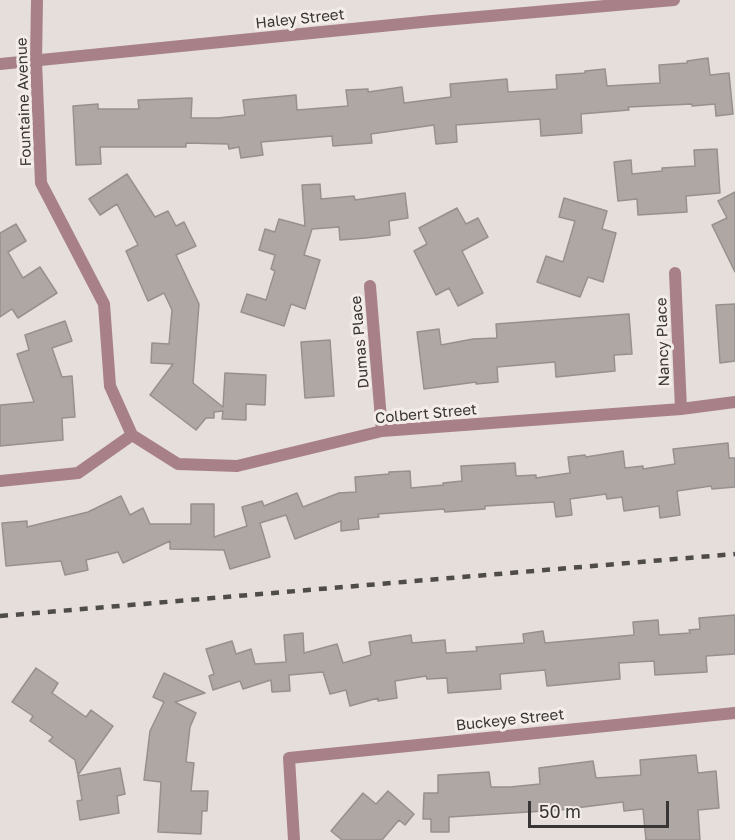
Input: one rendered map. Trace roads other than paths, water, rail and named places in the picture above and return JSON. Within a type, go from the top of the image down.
[{"type":"street","name":"Fountaine Avenue","points":[[37,0],[36,61],[41,183],[104,304],[110,386],[132,435]]},
{"type":"street","name":"Haley Street","points":[[0,64],[421,22],[674,0]]},
{"type":"street","name":"Nancy Place","points":[[675,273],[681,409]]},
{"type":"street","name":"Dumas Place","points":[[370,286],[382,431]]},
{"type":"street","name":"Colbert Street","points":[[132,435],[178,464],[237,466],[382,431],[681,409],[735,402]]},
{"type":"street","points":[[0,481],[78,473],[132,435]]},
{"type":"street","name":"Buckeye Street","points":[[294,840],[289,758],[735,713]]},
{"type":"railway","points":[[0,616],[735,554]]}]
